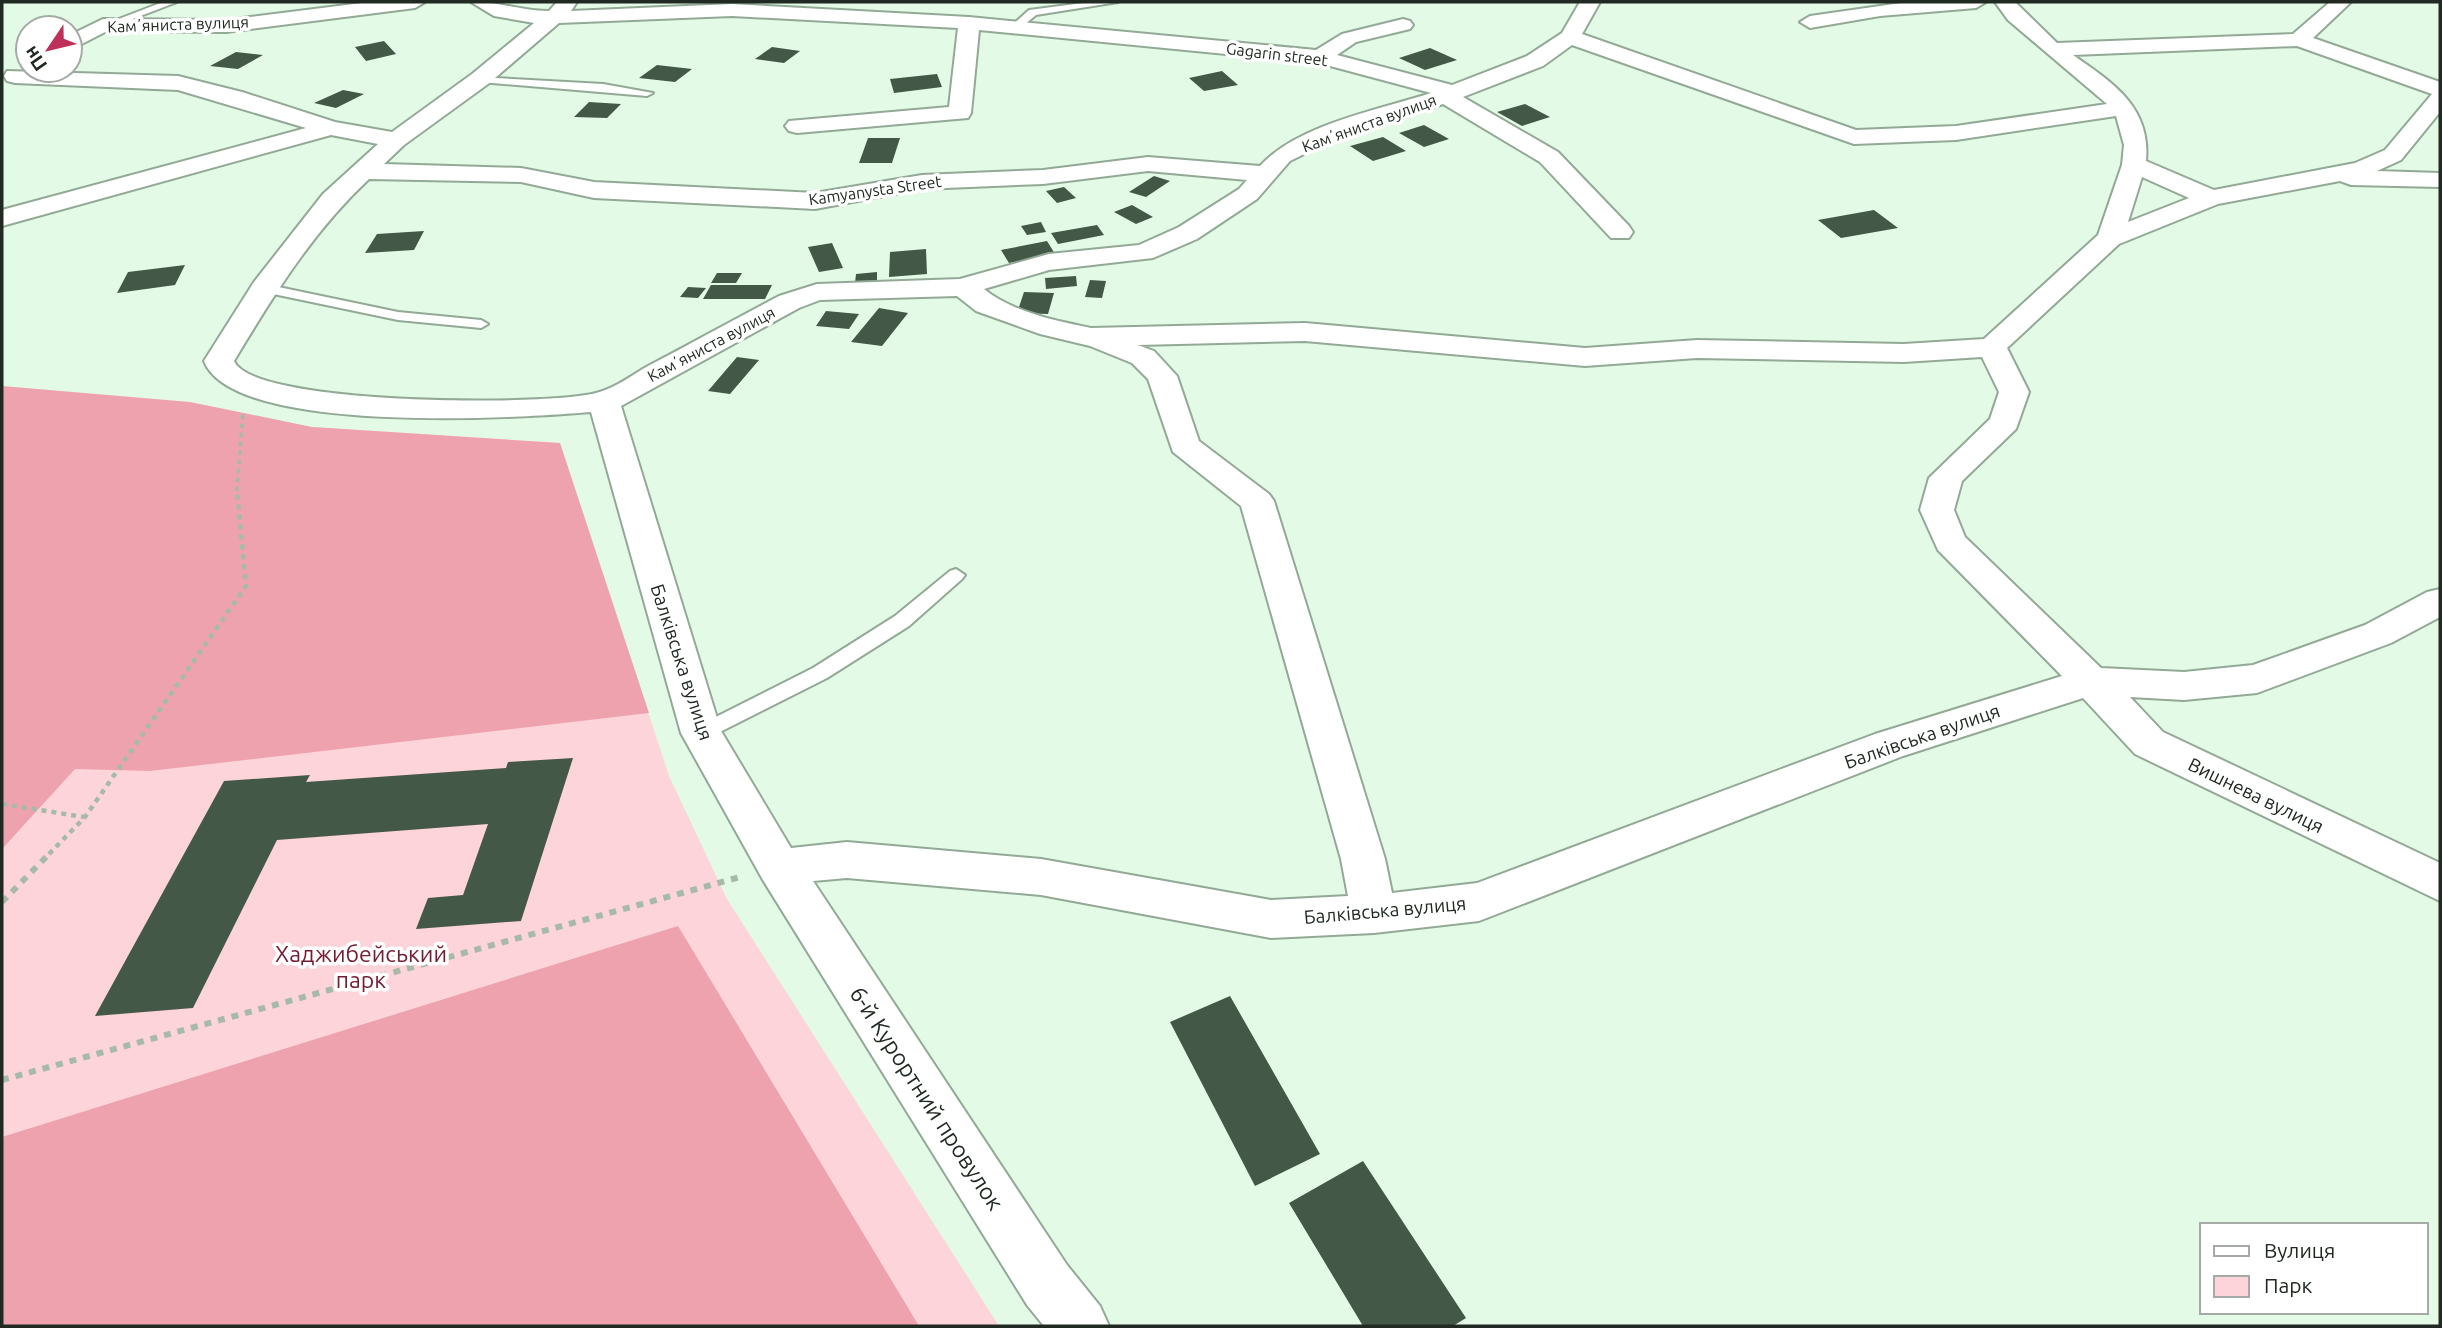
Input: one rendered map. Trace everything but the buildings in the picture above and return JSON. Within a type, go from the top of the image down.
[{"type":"street","name":"Камʼяниста вулиця","points":[[84,37],[108,25],[226,26],[415,2]]},
{"type":"street","name":"Gagarin street","points":[[481,2],[501,12],[560,9],[934,11],[969,23],[1320,57],[1450,94],[1549,157],[1620,232]]},
{"type":"street","points":[[1450,94],[1535,61],[1570,37],[1590,2]]},
{"type":"street","points":[[1810,22],[1880,10],[1976,2]]},
{"type":"street","points":[[2005,2],[2015,16],[2052,49],[2096,81],[2125,108],[2134,130],[2134,165],[2110,238]]},
{"type":"street","points":[[2299,40],[2341,2]]},
{"type":"street","points":[[480,79],[560,9]]},
{"type":"street","points":[[797,126],[960,113],[969,23]]},
{"type":"street","points":[[1320,57],[1349,38],[1403,25]]},
{"type":"street","points":[[966,53],[1071,32]]},
{"type":"street","points":[[1570,37],[1854,137],[1956,133],[2125,108]]},
{"type":"street","points":[[2052,49],[2299,40],[2440,89]]},
{"type":"street","points":[[84,78],[178,83],[234,97],[331,128],[396,140]]},
{"type":"street","name":"Камʼяниста вулиця","points":[[480,79],[396,140],[332,199],[264,288],[219,362],[223,371],[245,385],[294,398],[348,405],[520,409],[604,402],[789,302],[817,292],[964,287],[992,276],[1049,262],[1144,252],[1188,233],[1248,194],[1282,156],[1320,137],[1450,94]]},
{"type":"street","points":[[1091,337],[1305,332],[1586,357],[1697,349],[1904,353],[1992,347],[2110,238],[2211,198],[2361,169],[2393,155],[2440,98]]},
{"type":"street","points":[[2,218],[331,128]]},
{"type":"street","name":"Kamyanysta Street","points":[[361,171],[521,175],[594,190],[815,201],[922,182],[1043,177],[1148,164],[1264,174]]},
{"type":"street","points":[[2134,165],[2211,198]]},
{"type":"street","points":[[2328,177],[2440,180]]},
{"type":"street","points":[[964,287],[986,305],[1050,328],[1091,337],[1143,357],[1162,376],[1184,445],[1256,501],[1363,859],[1374,914]]},
{"type":"street","name":"Вишнева вулиця","points":[[1992,347],[2014,392],[2005,422],[1946,478],[1937,510],[1950,542],[2091,681],[2148,743],[2440,883]]},
{"type":"street","name":"Балківська вулиця","points":[[604,402],[701,733],[779,867],[847,860],[1041,877],[1271,919],[1374,914],[1479,902],[1889,745],[2091,681],[2184,687],[2257,679],[2378,634],[2440,601]]},
{"type":"street","name":"6-й Курортний провулок","points":[[779,867],[1047,1285],[1080,1326]]},
{"type":"lane","points":[[108,25],[173,2]]},
{"type":"lane","points":[[1015,27],[1033,12],[1113,2]]},
{"type":"lane","points":[[480,79],[603,87],[647,93]]},
{"type":"lane","points":[[264,288],[398,316],[481,324]]},
{"type":"lane","points":[[701,733],[820,673],[902,621],[956,575]]},
{"type":"path","points":[[2,902],[85,817],[246,586],[237,489],[245,385]]},
{"type":"path","points":[[2,804],[85,817]]},
{"type":"path","points":[[2,1080],[779,867]]},
{"type":"green space","name":"Хаджибейський парк","points":[[2,398],[312,427],[560,443],[669,776],[727,899],[999,1326],[2,1326]]},
{"type":"shaded area","points":[[2,386],[190,402],[312,427],[560,443],[649,713],[150,771],[75,769],[2,849]]},
{"type":"shaded area","points":[[678,926],[919,1326],[2,1326],[2,1137]]}]
